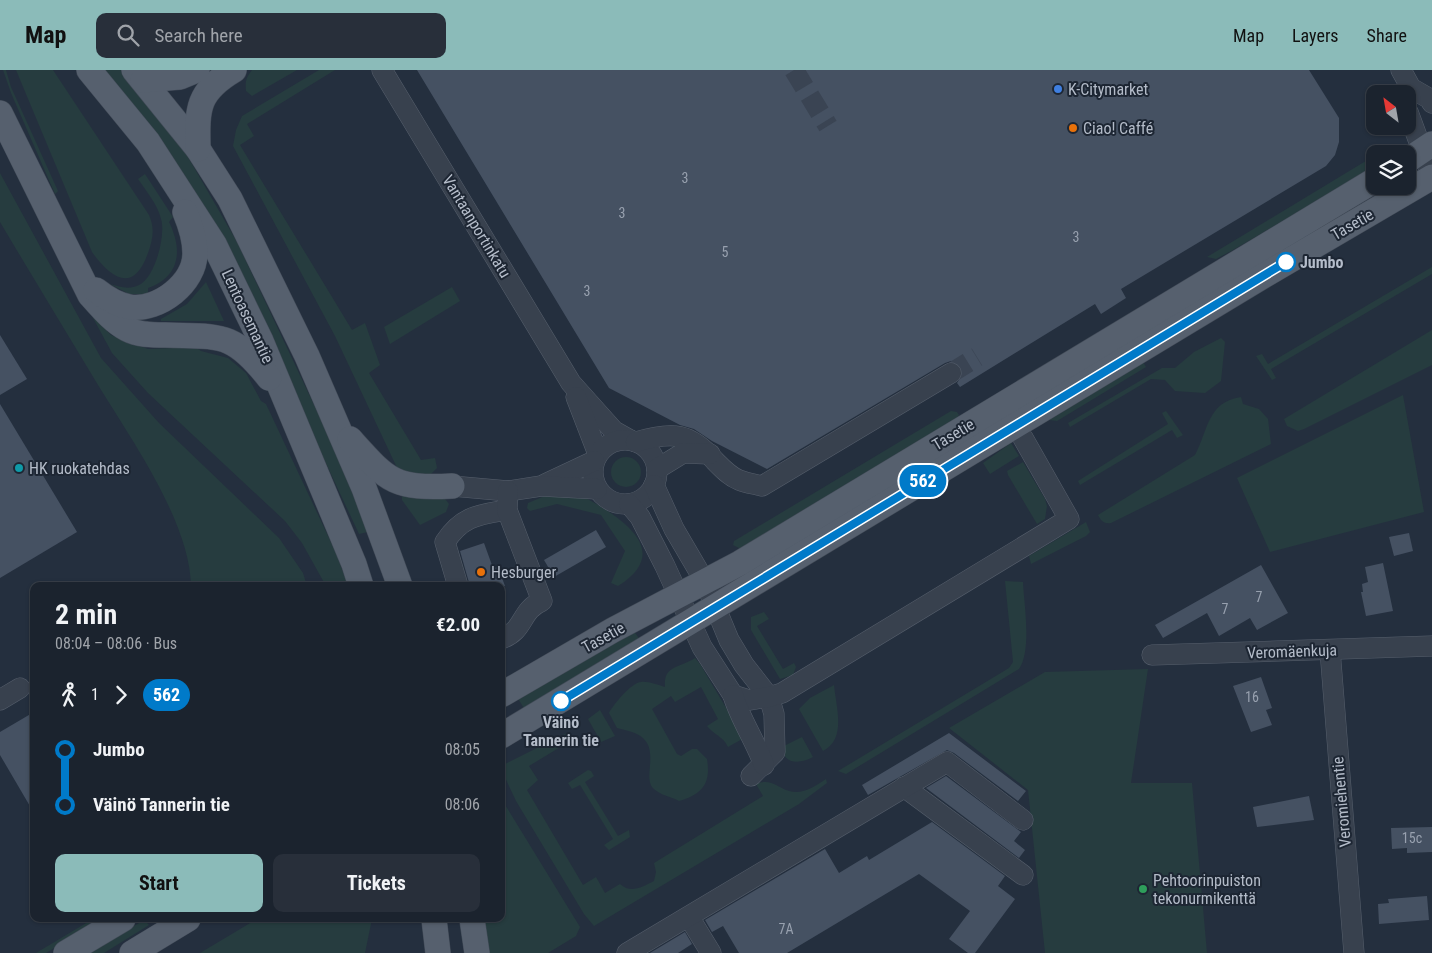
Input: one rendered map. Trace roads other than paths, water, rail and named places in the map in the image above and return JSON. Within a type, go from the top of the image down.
[{"type":"main road","name":"Lentoasemantie","points":[[90,70],[123,109],[169,172],[214,244],[261,341],[282,396],[354,564],[360,582]]},
{"type":"main road","points":[[139,75],[180,77],[196,70]]},
{"type":"main road","points":[[198,148],[197,114],[205,93],[216,80],[234,70]]},
{"type":"main road","points":[[139,75],[198,148],[230,199],[307,356],[364,488],[399,582]]},
{"type":"main road","points":[[0,112],[90,295],[107,314],[128,329],[149,335],[216,337],[236,343],[254,360],[282,396]]},
{"type":"main road","points":[[77,269],[96,291],[115,303],[130,307],[144,306],[159,301],[172,294],[185,281],[193,267],[195,253],[193,234],[169,172]]},
{"type":"main road","name":"Tasetie","points":[[505,734],[1263,276],[1432,177]]},
{"type":"main road","name":"Tasetie","points":[[505,693],[740,563],[1366,185]]},
{"type":"main road","points":[[334,421],[381,473],[392,480],[422,487],[452,486]]},
{"type":"main road","points":[[66,953],[118,922]]},
{"type":"main road","points":[[132,953],[183,922]]},
{"type":"main road","points":[[434,922],[438,953]]},
{"type":"main road","points":[[472,922],[477,953]]},
{"type":"street","name":"Vantaanportinkatu","points":[[382,70],[571,383],[614,431],[646,447],[653,456],[656,477],[674,529],[716,606],[729,640],[744,665],[769,697]]},
{"type":"street","points":[[1402,70],[1406,85]]},
{"type":"street","points":[[1416,98],[1430,99],[1432,103]]},
{"type":"street","points":[[1415,135],[1420,152],[1432,177]]},
{"type":"street","points":[[457,582],[445,542],[453,530],[472,516],[541,486],[596,457],[609,444],[653,436],[682,435],[698,443],[725,471],[739,480],[762,486],[951,372]]},
{"type":"street","name":"Vantaanportinkatu","points":[[571,383],[596,457],[593,473],[597,489]]},
{"type":"street","points":[[733,694],[748,700],[782,693],[1069,519],[1023,438]]},
{"type":"street","points":[[541,486],[597,489],[612,502],[629,504],[641,500],[656,477],[683,453],[710,454]]},
{"type":"street","points":[[452,486],[508,501]]},
{"type":"street","points":[[505,637],[511,635],[519,627],[529,607],[542,601],[508,501]]},
{"type":"street","points":[[629,504],[640,517],[680,595],[702,647],[733,694],[738,712],[754,739],[757,770],[775,752],[774,714],[769,697]]},
{"type":"street","name":"Veromäenkuja","points":[[1152,655],[1432,646]]},
{"type":"street","name":"Veromiehentie","points":[[1330,650],[1354,953]]},
{"type":"street","points":[[0,700],[20,688]]},
{"type":"street","points":[[627,953],[947,762],[1023,820]]},
{"type":"street","points":[[904,787],[1011,868],[1023,875]]},
{"type":"street","points":[[689,917],[711,953]]},
{"type":"tunnel","points":[[794,70],[828,126]]},
{"type":"tunnel","points":[[951,373],[977,357]]},
{"type":"place","name":"K-Citymarket","points":[[1058,89]]},
{"type":"place","name":"Ciao! Caffé","points":[[1073,128]]},
{"type":"place","name":"Jumbo","points":[[1286,262]]},
{"type":"place","name":"HK ruokatehdas","points":[[19,468]]},
{"type":"place","name":"Hesburger","points":[[481,572]]},
{"type":"place","name":"Väinö Tannerin tie","points":[[561,701]]},
{"type":"place","name":"Pehtoorinpuiston tekonurmikenttä","points":[[1143,889]]}]
